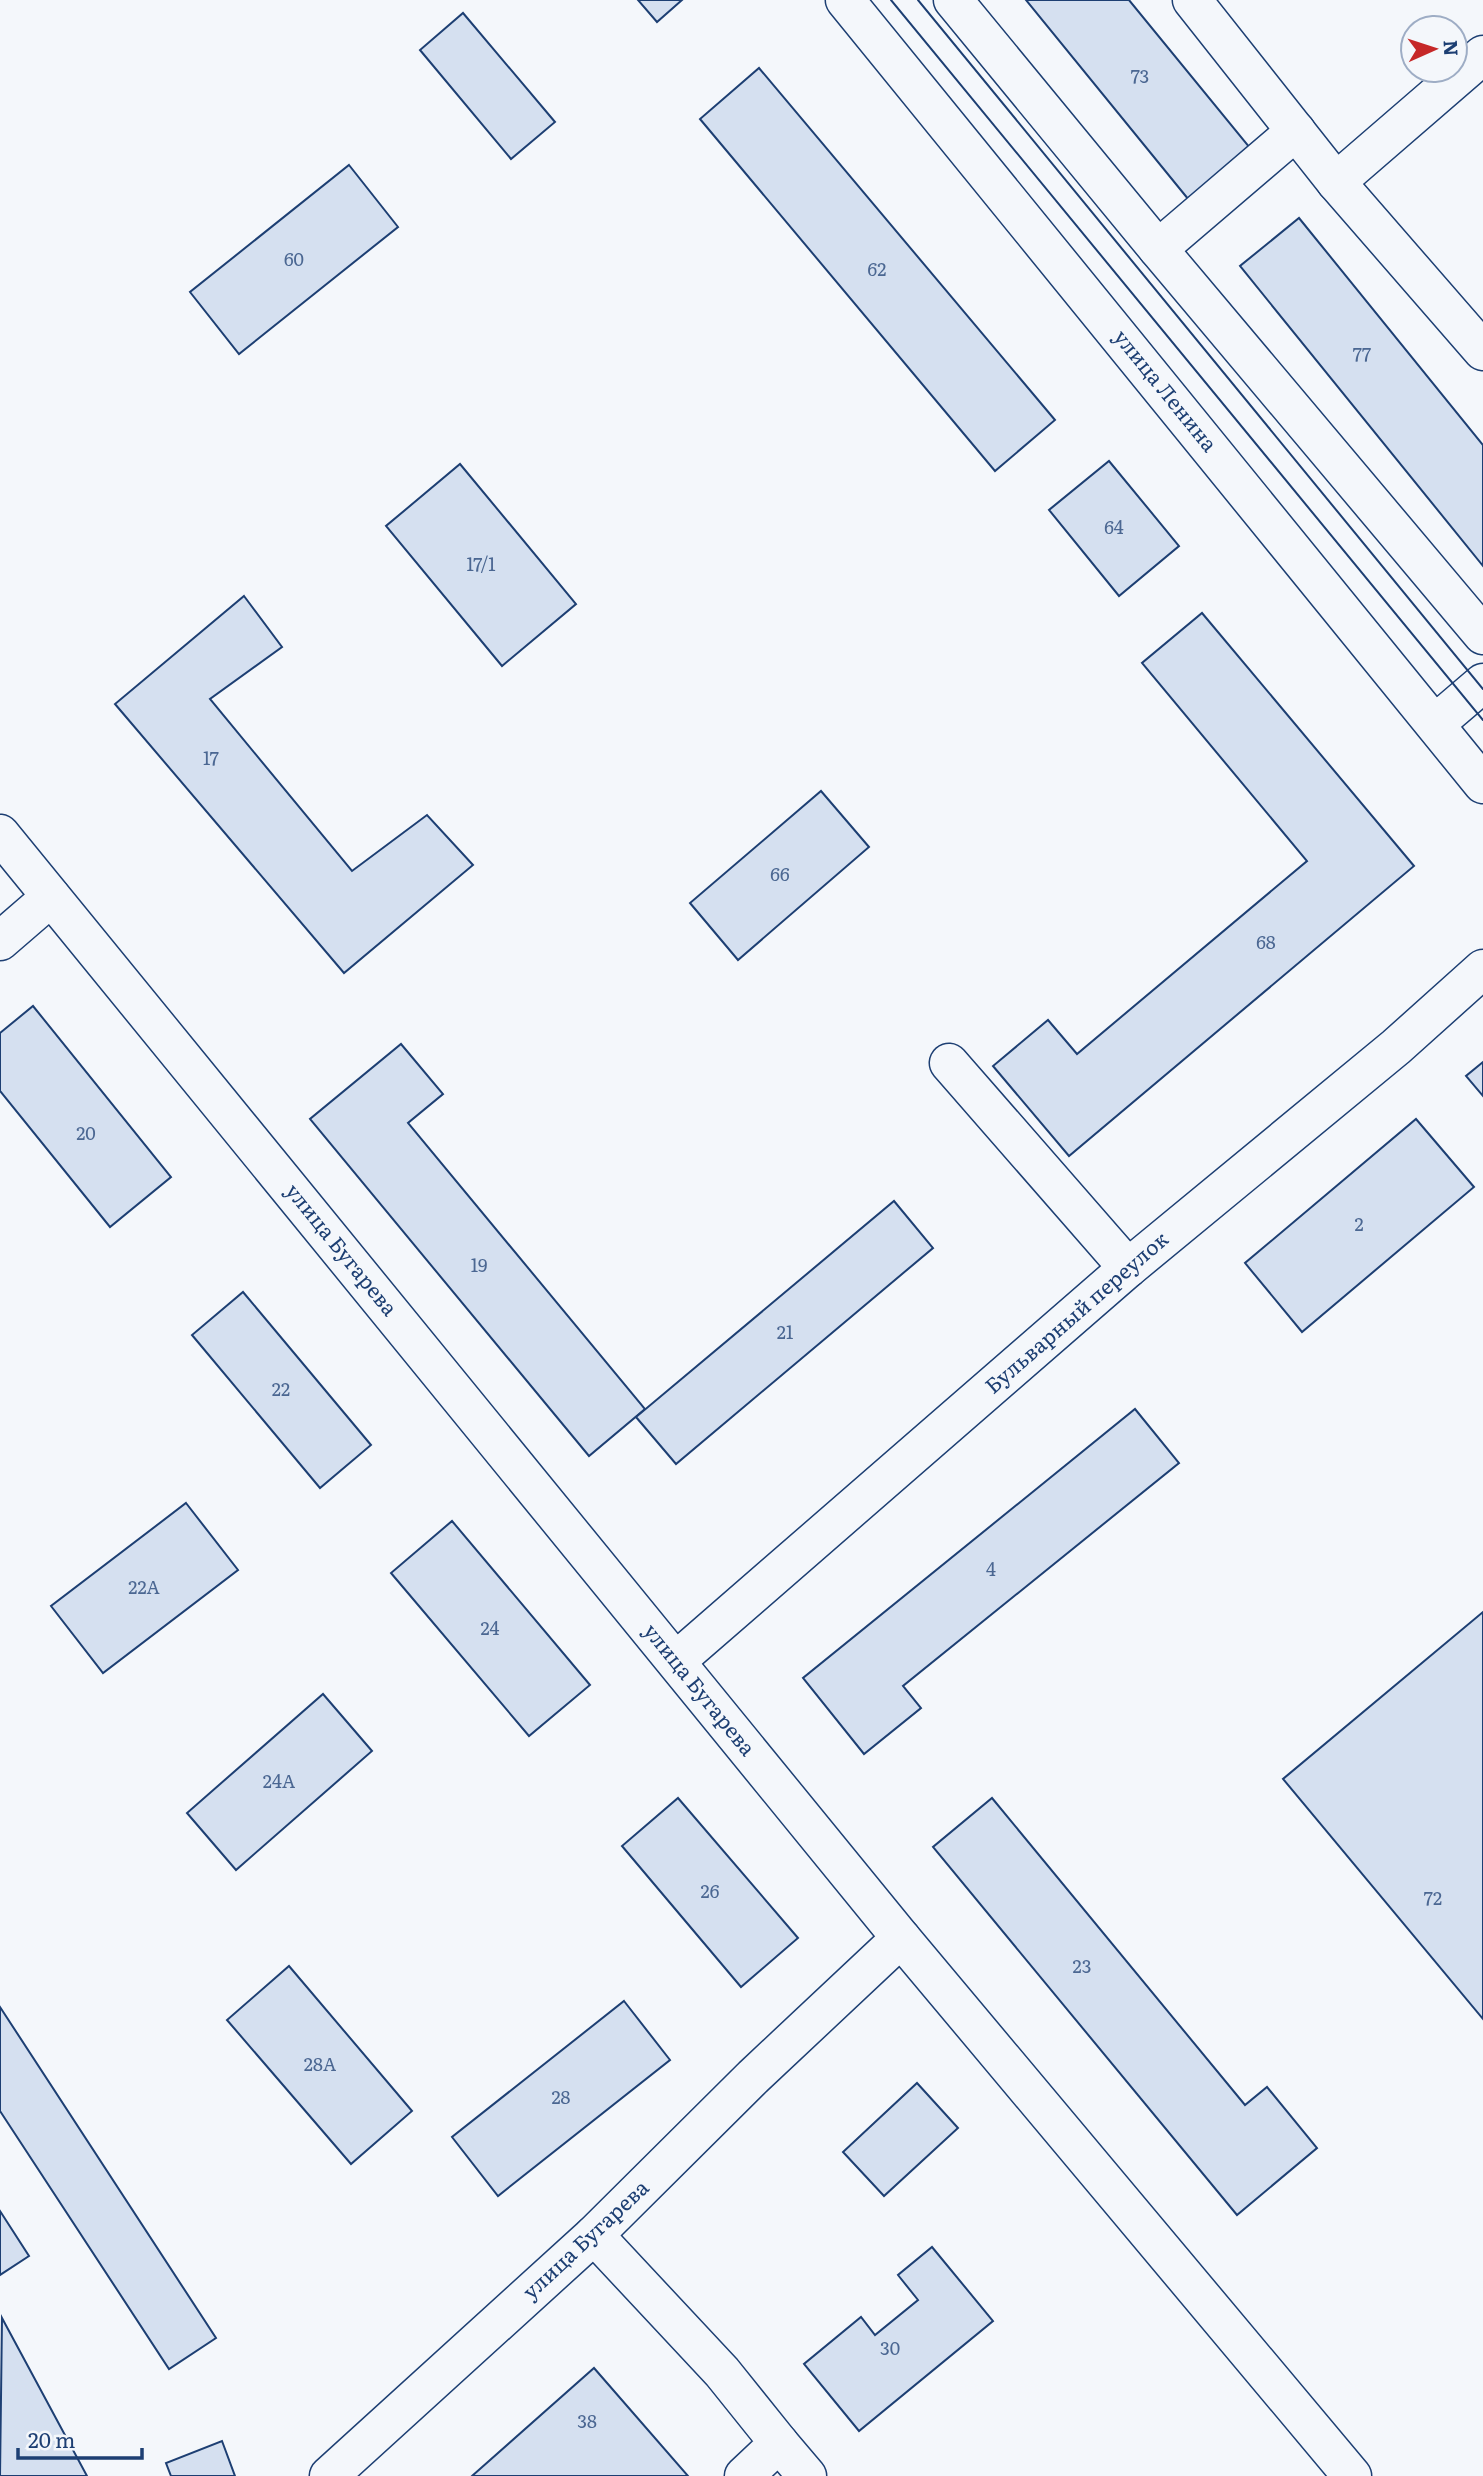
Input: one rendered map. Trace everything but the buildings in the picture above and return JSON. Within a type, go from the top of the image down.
[{"type":"street","name":"улица Ленина","points":[[845,0],[1483,784]]},
{"type":"street","points":[[953,0],[1158,249],[1483,635]]},
{"type":"street","points":[[1192,0],[1336,182],[1483,351]]},
{"type":"street","points":[[1336,182],[1483,55]]},
{"type":"street","points":[[1158,249],[1296,131]]},
{"type":"street","points":[[1435,724],[1483,683]]},
{"type":"street","name":"улица Бугарева","points":[[0,834],[901,1938],[753,2077],[594,2235],[329,2476]]},
{"type":"street","points":[[0,941],[51,897]]},
{"type":"street","name":"Бульварный переулок","points":[[676,1661],[1128,1268],[1396,1047],[1483,969]]},
{"type":"street","points":[[949,1063],[1128,1268]]},
{"type":"street","points":[[901,1938],[1352,2476]]},
{"type":"street","points":[[594,2235],[722,2372],[807,2476]]},
{"type":"street","points":[[744,2476],[779,2444]]},
{"type":"tram line","points":[[891,0],[1483,720]]},
{"type":"tram line","points":[[918,0],[1483,689]]}]
